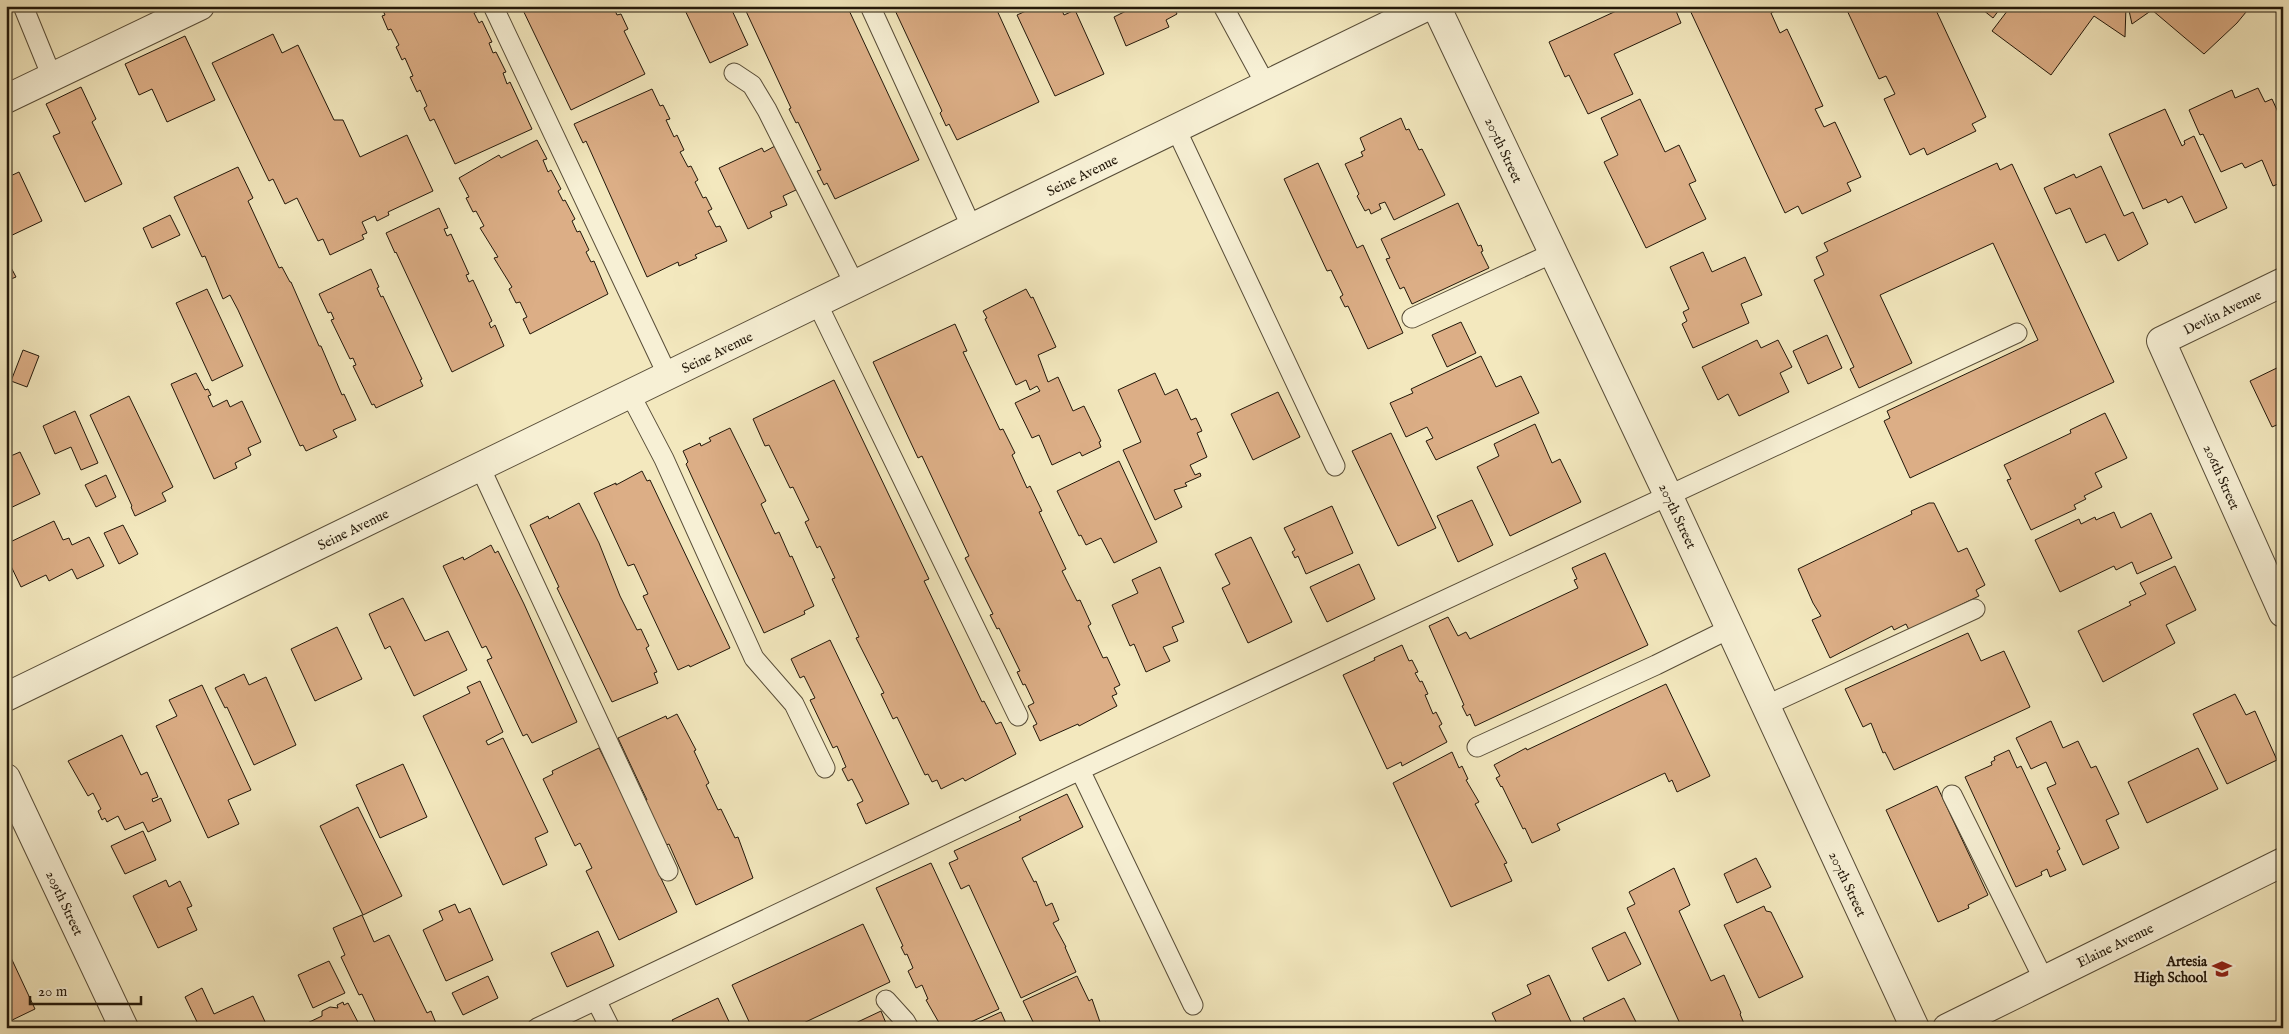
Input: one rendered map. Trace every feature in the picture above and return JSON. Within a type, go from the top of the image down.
[{"type":"street","points":[[6,99],[200,6]]},
{"type":"street","name":"Seine Avenue","points":[[6,697],[1428,6]]},
{"type":"street","name":"207th Street","points":[[1436,6],[1669,497],[1915,1028]]},
{"type":"street","name":"Devlin Avenue","points":[[2161,342],[2283,282]]},
{"type":"street","name":"206th Street","points":[[2161,342],[2283,613]]},
{"type":"street","name":"209th Street","points":[[6,778],[124,1028]]},
{"type":"street","name":"Elaine Avenue","points":[[1947,1028],[2283,862]]},
{"type":"lane","points":[[23,6],[52,77]]},
{"type":"lane","points":[[493,6],[668,376]]},
{"type":"lane","points":[[870,6],[972,228]]},
{"type":"lane","points":[[1223,6],[1266,85]]},
{"type":"lane","points":[[734,73],[752,85],[767,110],[855,285]]},
{"type":"lane","points":[[1176,129],[1335,466]]},
{"type":"lane","points":[[1412,318],[1553,253]]},
{"type":"lane","points":[[817,303],[1018,716]]},
{"type":"lane","points":[[537,1028],[1080,770],[1669,497],[2017,333]]},
{"type":"lane","points":[[630,394],[664,459],[754,658],[794,704],[825,768]]},
{"type":"lane","points":[[480,467],[668,872]]},
{"type":"lane","points":[[1765,706],[1975,609]]},
{"type":"lane","points":[[1477,747],[1656,665],[1729,629]]},
{"type":"lane","points":[[1080,770],[1193,1005]]},
{"type":"lane","points":[[1952,795],[2044,980]]},
{"type":"lane","points":[[596,1000],[610,1028]]},
{"type":"lane","points":[[886,1000],[909,1028]]},
{"type":"building","points":[[381,6],[474,6],[477,12],[474,13],[479,23],[482,21],[492,42],[489,43],[493,53],[496,52],[506,72],[503,73],[507,84],[510,82],[532,129],[455,164],[434,119],[430,121],[424,108],[427,106],[420,90],[417,92],[410,77],[413,76],[405,58],[402,60],[396,47],[399,45],[391,29],[388,30],[382,16],[385,15]]},
{"type":"building","points":[[521,6],[613,6],[617,15],[621,14],[628,29],[624,31],[645,74],[571,110]]},
{"type":"building","points":[[683,6],[730,6],[748,45],[710,63]]},
{"type":"building","points":[[741,6],[847,6],[919,160],[835,199],[827,183],[824,185],[817,171],[821,170],[798,122],[796,123],[789,109],[791,108],[745,9],[743,10]]},
{"type":"building","points":[[893,6],[995,6],[1039,102],[957,140],[949,124],[946,126],[940,113],[942,111]]},
{"type":"building","points":[[1037,6],[1060,6],[1064,15],[1075,10],[1104,74],[1055,96],[1017,15]]},
{"type":"building","points":[[1124,6],[1173,6],[1177,14],[1166,20],[1169,27],[1126,46],[1114,17],[1126,11]]},
{"type":"building","points":[[1627,6],[1674,6],[1681,23],[1614,54],[1633,94],[1588,114],[1569,75],[1565,77],[1549,42]]},
{"type":"building","points":[[1688,6],[1780,6],[1781,8],[1771,13],[1780,33],[1787,29],[1823,106],[1815,109],[1824,127],[1835,122],[1861,177],[1847,183],[1851,191],[1802,214],[1798,206],[1785,213]]},
{"type":"building","points":[[1845,6],[1934,6],[1986,117],[1972,124],[1976,131],[1927,155],[1924,148],[1910,155],[1884,99],[1895,94],[1886,76],[1879,79]]},
{"type":"building","points":[[1978,6],[2002,6],[1993,18]]},
{"type":"building","points":[[2011,6],[2034,6],[2041,12],[2045,6],[2126,6],[2125,37],[2094,16],[2051,75],[1992,31]]},
{"type":"building","points":[[2128,6],[2251,6],[2237,23],[2204,54],[2152,10],[2132,24]]},
{"type":"building","points":[[273,34],[282,53],[298,45],[334,120],[343,120],[360,157],[407,135],[433,191],[388,212],[389,215],[377,221],[375,216],[362,222],[367,233],[362,235],[364,239],[330,255],[323,239],[318,241],[297,198],[285,204],[273,179],[269,181],[212,63]]},
{"type":"building","points":[[185,36],[215,100],[167,122],[152,89],[139,95],[125,64]]},
{"type":"building","points":[[81,87],[96,119],[92,122],[122,184],[85,202],[53,136],[60,133],[46,104]]},
{"type":"building","points":[[2258,88],[2265,102],[2272,99],[2283,123],[2283,182],[2273,186],[2262,160],[2245,168],[2242,163],[2221,172],[2203,134],[2200,135],[2189,110],[2232,90],[2235,98]]},
{"type":"building","points":[[652,89],[660,106],[663,105],[670,119],[666,120],[674,137],[677,135],[684,150],[680,152],[688,167],[691,166],[698,180],[695,182],[703,198],[706,197],[712,209],[708,211],[716,227],[720,226],[727,241],[695,255],[697,258],[679,266],[678,262],[647,277],[586,141],[583,143],[574,124]]},
{"type":"building","points":[[1640,99],[1665,152],[1679,145],[1696,181],[1689,184],[1706,219],[1646,248],[1604,162],[1618,155],[1601,118]]},
{"type":"building","points":[[2165,109],[2182,146],[2185,144],[2184,141],[2194,136],[2227,208],[2195,223],[2182,196],[2168,203],[2166,199],[2143,209],[2109,134]]},
{"type":"building","points":[[1401,118],[1406,130],[1409,129],[1419,150],[1422,149],[1445,195],[1394,220],[1385,202],[1379,204],[1381,209],[1371,214],[1369,209],[1365,211],[1345,164],[1363,156],[1361,152],[1365,150],[1360,138]]},
{"type":"building","points":[[537,140],[547,159],[543,160],[548,172],[551,170],[561,189],[558,191],[575,219],[572,221],[577,232],[580,231],[589,250],[586,252],[591,262],[594,261],[608,294],[530,334],[523,319],[527,317],[520,302],[516,303],[509,289],[512,287],[494,258],[498,257],[480,228],[484,226],[476,211],[473,212],[466,198],[469,197],[459,178],[499,155],[501,158]]},
{"type":"building","points":[[775,146],[796,190],[783,196],[787,205],[770,212],[772,217],[748,229],[719,168],[762,148],[764,152]]},
{"type":"building","points":[[1318,163],[1357,248],[1363,245],[1403,333],[1368,349],[1348,306],[1345,307],[1340,297],[1343,295],[1331,270],[1327,271],[1284,179]]},
{"type":"building","points":[[1997,163],[2000,170],[2012,164],[2114,382],[1910,478],[1884,421],[1890,418],[1887,411],[2038,340],[1993,243],[1880,295],[1912,363],[1859,388],[1850,369],[1854,367],[1814,280],[1824,275],[1816,257],[1828,251],[1824,243]]},
{"type":"building","points":[[2101,166],[2124,216],[2133,212],[2148,244],[2118,261],[2105,234],[2086,243],[2070,208],[2056,214],[2044,188],[2074,174],[2076,178]]},
{"type":"building","points":[[238,167],[253,198],[248,201],[279,268],[282,267],[291,282],[342,395],[344,394],[356,420],[333,430],[337,437],[306,451],[303,445],[300,446],[238,310],[230,295],[223,299],[205,256],[202,257],[174,197]]},
{"type":"building","points":[[19,172],[42,221],[6,238],[6,178]]},
{"type":"building","points":[[1458,203],[1478,246],[1481,245],[1483,251],[1481,252],[1489,268],[1412,304],[1404,287],[1400,289],[1386,259],[1390,258],[1381,239]]},
{"type":"building","points":[[439,208],[448,228],[444,229],[447,236],[451,234],[469,274],[466,275],[469,282],[473,280],[492,321],[489,323],[491,328],[495,325],[504,346],[452,372],[386,233]]},
{"type":"building","points":[[170,215],[180,235],[152,248],[143,228]]},
{"type":"building","points":[[1703,252],[1712,272],[1745,257],[1762,295],[1741,304],[1749,323],[1693,348],[1682,324],[1687,321],[1683,312],[1689,309],[1670,267]]},
{"type":"building","points":[[6,258],[16,277],[6,281]]},
{"type":"building","points":[[371,269],[381,297],[383,296],[422,379],[420,380],[423,386],[376,408],[374,404],[372,405],[353,366],[356,365],[353,358],[350,359],[331,320],[334,319],[331,312],[328,313],[319,294]]},
{"type":"building","points":[[207,289],[243,366],[212,381],[176,303]]},
{"type":"building","points":[[1026,289],[1031,298],[1033,297],[1056,347],[1038,355],[1048,382],[1058,377],[1073,411],[1084,406],[1101,441],[1099,442],[1101,447],[1082,456],[1080,452],[1052,465],[1039,435],[1032,438],[1015,403],[1040,391],[1037,386],[1030,390],[1026,380],[1016,385],[983,311]]},
{"type":"building","points":[[1461,322],[1476,353],[1447,367],[1432,335]]},
{"type":"building","points":[[955,324],[967,351],[963,352],[1000,430],[1003,429],[1015,453],[1012,455],[1027,488],[1030,486],[1042,511],[1039,512],[1066,569],[1062,571],[1077,601],[1080,600],[1091,624],[1088,626],[1103,658],[1107,657],[1120,685],[1114,688],[1117,694],[1112,696],[1117,706],[1079,726],[1078,724],[1040,741],[1033,726],[1037,724],[1028,706],[1034,703],[1017,672],[1020,671],[999,628],[997,629],[990,615],[993,614],[965,558],[969,556],[922,456],[918,458],[873,362]]},
{"type":"building","points":[[1827,335],[1842,368],[1808,384],[1793,351]]},
{"type":"building","points":[[1757,340],[1761,348],[1778,340],[1792,367],[1780,373],[1789,392],[1739,416],[1728,394],[1718,400],[1702,367]]},
{"type":"building","points":[[23,350],[39,356],[27,387],[11,381]]},
{"type":"building","points":[[1481,356],[1496,387],[1521,376],[1539,413],[1436,460],[1426,441],[1433,438],[1427,427],[1406,437],[1390,403],[1413,393],[1411,389]]},
{"type":"building","points":[[2283,365],[2283,433],[2279,424],[2272,427],[2250,381]]},
{"type":"building","points":[[196,373],[205,390],[208,389],[211,395],[208,396],[213,407],[227,400],[230,407],[242,401],[261,442],[248,448],[251,455],[235,463],[237,468],[214,479],[171,384]]},
{"type":"building","points":[[1155,373],[1165,395],[1177,389],[1191,420],[1196,418],[1202,431],[1197,433],[1207,457],[1190,465],[1195,475],[1200,473],[1201,476],[1185,483],[1187,486],[1174,490],[1182,507],[1155,520],[1123,450],[1141,442],[1118,390]]},
{"type":"building","points":[[834,380],[929,579],[924,581],[982,702],[984,701],[996,724],[1001,722],[1016,754],[965,781],[963,778],[941,789],[937,780],[932,782],[928,774],[925,775],[897,717],[893,719],[881,694],[884,693],[856,638],[859,637],[832,579],[835,578],[820,546],[817,548],[805,522],[809,520],[793,487],[790,488],[769,445],[765,446],[753,419]]},
{"type":"building","points":[[1278,392],[1300,437],[1253,460],[1231,414]]},
{"type":"building","points":[[129,396],[173,487],[162,493],[166,501],[135,516],[90,415]]},
{"type":"building","points":[[75,411],[98,463],[81,470],[71,447],[55,454],[43,426]]},
{"type":"building","points":[[2105,413],[2127,458],[2095,473],[2102,487],[2084,496],[2086,499],[2074,505],[2076,509],[2031,530],[2007,480],[2011,479],[2004,465],[2071,433],[2070,430]]},
{"type":"building","points":[[1535,424],[1552,463],[1560,459],[1581,502],[1510,536],[1477,467],[1499,456],[1494,444]]},
{"type":"building","points":[[730,428],[766,501],[761,504],[775,534],[779,532],[790,557],[792,556],[814,606],[804,611],[805,614],[764,633],[686,464],[688,462],[683,451],[700,443],[701,446],[711,441],[709,438]]},
{"type":"building","points":[[1391,433],[1436,528],[1398,546],[1352,451]]},
{"type":"building","points":[[20,452],[40,494],[6,510],[6,458]]},
{"type":"building","points":[[1119,461],[1157,542],[1114,563],[1101,538],[1086,545],[1081,535],[1079,536],[1057,491]]},
{"type":"building","points":[[642,471],[647,481],[650,480],[730,648],[690,667],[689,665],[678,670],[643,596],[648,594],[634,564],[628,566],[594,493],[616,483],[616,485]]},
{"type":"building","points":[[106,475],[116,497],[96,507],[85,485]]},
{"type":"building","points":[[1472,500],[1493,545],[1458,562],[1437,516]]},
{"type":"building","points":[[579,503],[599,543],[620,596],[637,630],[641,629],[649,646],[646,648],[657,672],[654,673],[658,683],[612,702],[557,588],[559,587],[530,525],[548,516],[549,519]]},
{"type":"building","points":[[1929,503],[1934,503],[1958,552],[1967,548],[1985,585],[1976,590],[1979,596],[1909,630],[1906,624],[1894,630],[1892,626],[1830,658],[1812,620],[1821,616],[1798,569],[1912,514],[1911,511]]},
{"type":"building","points":[[1332,506],[1353,553],[1306,574],[1298,556],[1295,558],[1292,552],[1295,550],[1284,528]]},
{"type":"building","points":[[2114,512],[2121,528],[2151,513],[2172,558],[2137,574],[2132,562],[2116,570],[2114,566],[2060,592],[2035,540],[2079,519],[2081,524],[2095,517],[2096,520]]},
{"type":"building","points":[[54,521],[63,540],[69,538],[72,545],[89,537],[104,566],[77,579],[72,569],[49,581],[46,575],[21,587],[9,562],[6,562],[6,544]]},
{"type":"building","points":[[123,525],[138,554],[119,564],[104,533]]},
{"type":"building","points":[[1251,537],[1292,622],[1248,643],[1222,588],[1230,584],[1215,554]]},
{"type":"building","points":[[491,545],[495,553],[498,551],[524,604],[577,722],[532,743],[527,734],[523,736],[487,660],[492,658],[486,646],[482,648],[443,566],[463,557],[464,560]]},
{"type":"building","points":[[1605,553],[1648,645],[1475,726],[1470,714],[1467,716],[1462,706],[1464,705],[1429,626],[1448,617],[1458,636],[1466,632],[1470,639],[1578,588],[1574,580],[1577,579],[1572,568]]},
{"type":"building","points":[[1359,564],[1375,599],[1327,622],[1310,587]]},
{"type":"building","points":[[2175,566],[2196,610],[2166,625],[2175,643],[2103,682],[2078,631],[2131,605],[2129,602],[2146,594],[2140,583]]},
{"type":"building","points":[[1160,567],[1184,622],[1172,627],[1178,641],[1163,647],[1170,661],[1146,672],[1134,644],[1130,646],[1112,605],[1138,593],[1132,580]]},
{"type":"building","points":[[403,598],[425,641],[448,631],[467,670],[414,696],[390,646],[385,649],[369,614]]},
{"type":"building","points":[[337,627],[362,679],[315,701],[291,649]]},
{"type":"building","points":[[1968,633],[1981,661],[2004,651],[2030,707],[1894,770],[1885,752],[1883,753],[1871,723],[1863,727],[1845,689]]},
{"type":"building","points":[[830,640],[909,804],[866,824],[857,804],[863,801],[852,779],[848,781],[842,769],[846,767],[837,746],[833,748],[810,700],[815,698],[804,676],[800,678],[791,659]]},
{"type":"building","points":[[1402,645],[1409,661],[1412,660],[1418,672],[1415,673],[1420,682],[1422,681],[1428,694],[1425,695],[1433,714],[1436,712],[1442,724],[1439,726],[1447,742],[1402,766],[1401,762],[1387,769],[1343,675]]},
{"type":"building","points":[[244,674],[249,685],[266,677],[296,745],[254,765],[227,707],[225,708],[215,688]]},
{"type":"building","points":[[480,681],[503,732],[486,741],[488,745],[503,738],[548,832],[535,838],[547,865],[503,885],[423,716],[470,693],[467,687]]},
{"type":"building","points":[[1666,684],[1710,776],[1677,792],[1672,780],[1669,782],[1665,773],[1557,824],[1560,830],[1532,843],[1496,778],[1500,776],[1494,765],[1526,748],[1527,750]]},
{"type":"building","points":[[202,685],[251,790],[228,800],[239,824],[208,838],[156,726],[177,716],[169,700]]},
{"type":"building","points":[[2235,694],[2246,715],[2255,711],[2277,760],[2227,784],[2193,714]]},
{"type":"building","points":[[677,714],[696,750],[694,751],[709,783],[706,785],[718,810],[721,809],[735,838],[738,837],[753,878],[696,905],[669,844],[666,845],[645,801],[647,800],[618,738],[666,716],[667,719]]},
{"type":"building","points":[[2051,721],[2063,748],[2078,741],[2091,768],[2096,766],[2119,814],[2106,820],[2119,848],[2083,865],[2047,788],[2056,784],[2046,762],[2031,769],[2016,738]]},
{"type":"building","points":[[122,735],[141,775],[147,772],[158,797],[152,799],[153,802],[161,798],[171,821],[148,832],[143,822],[125,830],[118,816],[107,822],[105,818],[102,820],[98,811],[101,809],[93,793],[88,796],[68,761]]},
{"type":"building","points":[[599,748],[651,852],[649,853],[677,912],[619,940],[586,871],[592,868],[580,843],[575,846],[543,779],[553,774],[552,771]]},
{"type":"building","points":[[2198,748],[2218,789],[2147,823],[2128,782]]},
{"type":"building","points":[[2009,750],[2017,768],[2021,766],[2060,849],[2057,851],[2066,870],[2050,877],[2047,869],[2041,872],[2042,875],[2016,887],[1965,777],[1992,765],[1991,762],[1995,760],[1994,757]]},
{"type":"building","points":[[1452,752],[1459,768],[1462,766],[1468,779],[1466,780],[1479,802],[1475,804],[1507,863],[1504,864],[1512,881],[1451,907],[1393,783]]},
{"type":"building","points":[[403,764],[427,817],[380,838],[356,785]]},
{"type":"building","points":[[1937,786],[1988,895],[1968,905],[1969,908],[1938,922],[1886,810]]},
{"type":"building","points":[[1067,794],[1083,827],[1022,858],[1034,882],[1036,881],[1046,906],[1052,903],[1059,920],[1053,923],[1066,947],[1076,972],[1021,998],[969,885],[961,889],[949,863],[958,859],[954,851],[1021,820],[1019,817]]},
{"type":"building","points":[[358,807],[402,896],[363,915],[320,826]]},
{"type":"building","points":[[143,831],[156,860],[125,874],[111,846]]},
{"type":"building","points":[[1756,858],[1771,887],[1737,903],[1724,874]]},
{"type":"building","points":[[931,863],[999,1009],[958,1028],[942,1028],[926,1000],[928,999],[922,985],[916,988],[908,971],[913,968],[907,954],[905,955],[901,947],[903,946],[876,888]]},
{"type":"building","points":[[1674,868],[1690,905],[1679,911],[1711,981],[1724,975],[1745,1026],[1740,1028],[1682,1028],[1627,908],[1635,904],[1629,892]]},
{"type":"building","points":[[166,880],[169,887],[180,881],[192,906],[187,908],[197,930],[158,948],[133,896]]},
{"type":"building","points":[[455,904],[459,913],[470,908],[493,960],[446,981],[423,930],[443,920],[439,911]]},
{"type":"building","points":[[1764,906],[1766,911],[1771,912],[1803,977],[1759,998],[1724,925]]},
{"type":"building","points":[[362,915],[374,942],[389,935],[427,1013],[431,1011],[438,1028],[378,1028],[362,994],[359,995],[341,957],[345,955],[333,928]]},
{"type":"building","points":[[863,924],[890,982],[793,1028],[752,1028],[732,985]]},
{"type":"building","points":[[598,931],[614,966],[567,987],[551,953]]},
{"type":"building","points":[[1625,932],[1641,964],[1608,981],[1592,948]]},
{"type":"building","points":[[6,947],[35,1009],[6,1023]]},
{"type":"building","points":[[329,961],[345,993],[313,1008],[298,975]]},
{"type":"building","points":[[1549,975],[1572,1024],[1565,1028],[1499,1028],[1492,1013],[1531,994],[1527,985]]},
{"type":"building","points":[[488,976],[498,998],[463,1015],[452,993]]},
{"type":"building","points":[[1077,976],[1089,1001],[1092,999],[1101,1025],[1106,1022],[1109,1028],[1036,1028],[1023,1001]]},
{"type":"building","points":[[202,988],[214,1014],[253,996],[268,1028],[200,1028],[185,997]]},
{"type":"building","points":[[718,998],[732,1028],[665,1028],[674,1023],[672,1020]]},
{"type":"building","points":[[1624,998],[1639,1028],[1588,1028],[1583,1018]]},
{"type":"building","points":[[343,1002],[344,1005],[348,1003],[361,1028],[302,1028],[301,1026],[322,1016],[322,1011],[330,1007],[338,1008],[337,1005]]},
{"type":"building","points":[[881,1011],[888,1028],[845,1028]]},
{"type":"building","points":[[1001,1012],[1008,1028],[966,1028]]},
{"type":"place","name":"Artesia High School","points":[[2222,969]]}]
